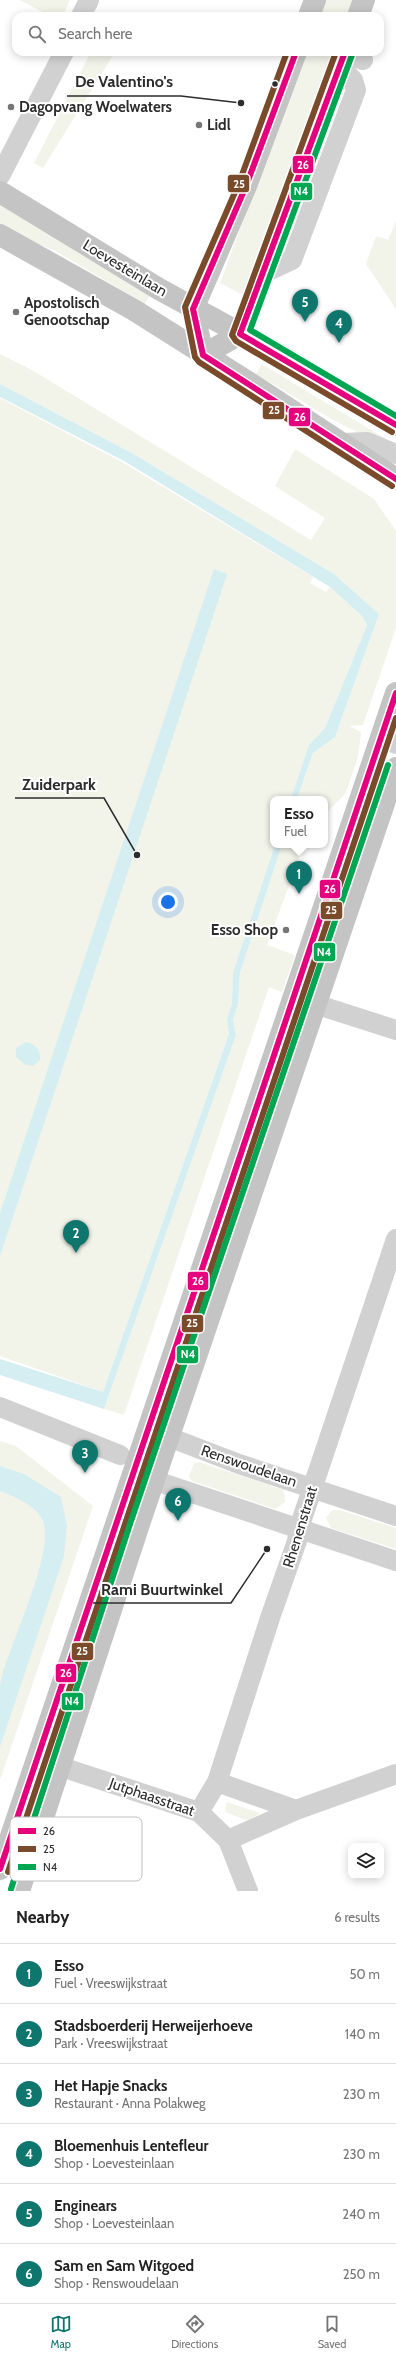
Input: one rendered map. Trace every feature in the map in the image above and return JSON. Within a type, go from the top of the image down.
[{"type":"main road","points":[[310,12],[315,0]]},
{"type":"main road","points":[[360,12],[364,0]]},
{"type":"main road","points":[[295,56],[246,186],[193,308],[203,355],[240,334],[346,57]]},
{"type":"main road","name":"Loevesteinlaan","points":[[0,192],[193,308],[396,425]]},
{"type":"main road","name":"Loevesteinlaan","points":[[0,235],[87,282],[248,382],[396,480]]},
{"type":"main road","points":[[17,1817],[132,1473],[294,997],[388,741],[396,693]]},
{"type":"main road","points":[[43,1817],[315,1004],[396,768]]},
{"type":"main road","points":[[0,1869],[10,1839]]},
{"type":"main road","points":[[19,1891],[22,1881]]},
{"type":"street","points":[[83,12],[89,0]]},
{"type":"street","points":[[0,176],[62,56]]},
{"type":"street","points":[[342,443],[367,442],[396,454]]},
{"type":"street","points":[[294,997],[396,1030]]},
{"type":"street","name":"Rhenenstraat","points":[[198,1812],[217,1782],[271,1615],[297,1541],[299,1528],[312,1488],[396,1239]]},
{"type":"street","points":[[0,1407],[120,1455]]},
{"type":"street","name":"Renswoudelaan","points":[[147,1430],[170,1437],[239,1464],[396,1516]]},
{"type":"street","points":[[132,1473],[396,1561]]},
{"type":"street","name":"Jutphaasstraat","points":[[37,1759],[198,1812],[228,1840],[248,1891]]},
{"type":"street","points":[[228,1840],[296,1810],[396,1774]]},
{"type":"street","points":[[217,1782],[296,1810]]},
{"type":"shaded area","points":[[19,0],[70,0],[65,12],[43,12]]},
{"type":"shaded area","points":[[324,0],[355,0],[350,12],[320,12]]},
{"type":"shaded area","points":[[89,56],[113,56],[43,168],[34,163]]},
{"type":"shaded area","points":[[304,56],[335,56],[245,296],[220,283]]},
{"type":"shaded area","points":[[0,201],[151,294],[145,304],[54,250],[27,240],[0,223]]},
{"type":"shaded area","points":[[396,221],[396,309],[366,264],[376,236],[388,240]]},
{"type":"shaded area","points":[[0,354],[32,370],[311,540],[325,518],[275,486],[295,449],[374,499],[396,531],[396,628],[363,725],[349,726],[361,732],[358,757],[346,793],[328,811],[328,796],[298,796],[313,753],[335,737],[379,614],[334,574],[130,452],[0,384]]},
{"type":"shaded area","points":[[262,364],[386,439],[375,441],[333,420],[256,374]]},
{"type":"shaded area","points":[[0,398],[122,462],[313,577],[310,583],[326,592],[330,587],[362,616],[367,625],[325,728],[314,740],[295,796],[270,796],[270,848],[277,848],[233,977],[232,1003],[227,1019],[229,1034],[103,1392],[0,1356]]},
{"type":"shaded area","points":[[281,848],[303,848],[267,945],[295,955],[282,992],[269,987],[124,1415],[104,1409],[236,1035],[233,1020],[238,1003],[240,973]]},
{"type":"shaded area","points":[[0,1441],[16,1446],[93,1506],[0,1780]]},
{"type":"shaded area","points":[[199,1462],[284,1490],[285,1502],[275,1509],[192,1481],[189,1476],[194,1463]]},
{"type":"shaded area","points":[[332,1510],[340,1510],[396,1528],[396,1549],[331,1528],[326,1518]]},
{"type":"shaded area","points":[[227,1802],[260,1813],[249,1821],[225,1812]]},
{"type":"water","points":[[0,384],[130,452],[334,574],[379,614],[335,737],[313,753],[298,796],[292,796],[309,745],[325,728],[367,625],[362,616],[330,587],[124,461],[0,397]]},
{"type":"water","points":[[214,569],[227,574],[0,1256],[0,1213]]},
{"type":"water","points":[[274,848],[281,848],[240,973],[238,1004],[233,1020],[236,1035],[104,1409],[0,1375],[0,1359],[103,1392],[229,1034],[227,1019],[232,1003],[233,973]]},
{"type":"water","points":[[26,1042],[35,1046],[40,1053],[40,1060],[33,1066],[24,1064],[16,1057],[16,1048]]},
{"type":"water","points":[[0,1466],[24,1474],[61,1497],[67,1526],[64,1556],[0,1747],[0,1686],[4,1669],[37,1576],[43,1553],[45,1534],[42,1519],[34,1509],[24,1502],[0,1491]]},
{"type":"transit line","name":"25","points":[[286,56],[239,183],[185,307],[195,357],[199,362],[392,486]]},
{"type":"transit line","name":"26","points":[[203,355],[193,309],[246,186],[295,56]]},
{"type":"transit line","name":"25","points":[[335,56],[232,335],[236,341],[392,432]]},
{"type":"transit line","name":"26","points":[[344,56],[240,334],[396,425]]},
{"type":"transit line","name":"N4","points":[[352,56],[250,330],[396,416]]},
{"type":"transit line","name":"26","points":[[203,355],[396,479]]},
{"type":"transit line","name":"26","points":[[18,1817],[396,693]]},
{"type":"transit line","name":"25","points":[[26,1817],[396,718]]},
{"type":"transit line","name":"N4","points":[[34,1817],[130,1524],[388,765]]},
{"type":"transit line","name":"26","points":[[0,1869],[10,1839]]},
{"type":"transit line","name":"25","points":[[8,1872],[10,1866]]},
{"type":"transit line","name":"N4","points":[[11,1889],[14,1881]]},
{"type":"place","name":"De Valentino's","points":[[241,103]]},
{"type":"place","name":"Dagopvang Woelwaters","points":[[11,107]]},
{"type":"place","name":"Lidl","points":[[199,125]]},
{"type":"place","name":"Apostolisch Genootschap","points":[[16,312]]},
{"type":"place","name":"Enginears","points":[[305,322]]},
{"type":"place","name":"Bloemenhuis Lentefleur","points":[[339,343]]},
{"type":"place","name":"Zuiderpark","points":[[137,855]]},
{"type":"place","name":"Esso","points":[[299,894]]},
{"type":"place","name":"Esso Shop","points":[[286,930]]},
{"type":"place","name":"Stadsboerderij Herweijerhoeve","points":[[76,1253]]},
{"type":"place","name":"Het Hapje Snacks","points":[[85,1473]]},
{"type":"place","name":"Sam en Sam Witgoed","points":[[178,1521]]},
{"type":"place","name":"Rami Buurtwinkel","points":[[267,1549]]}]
